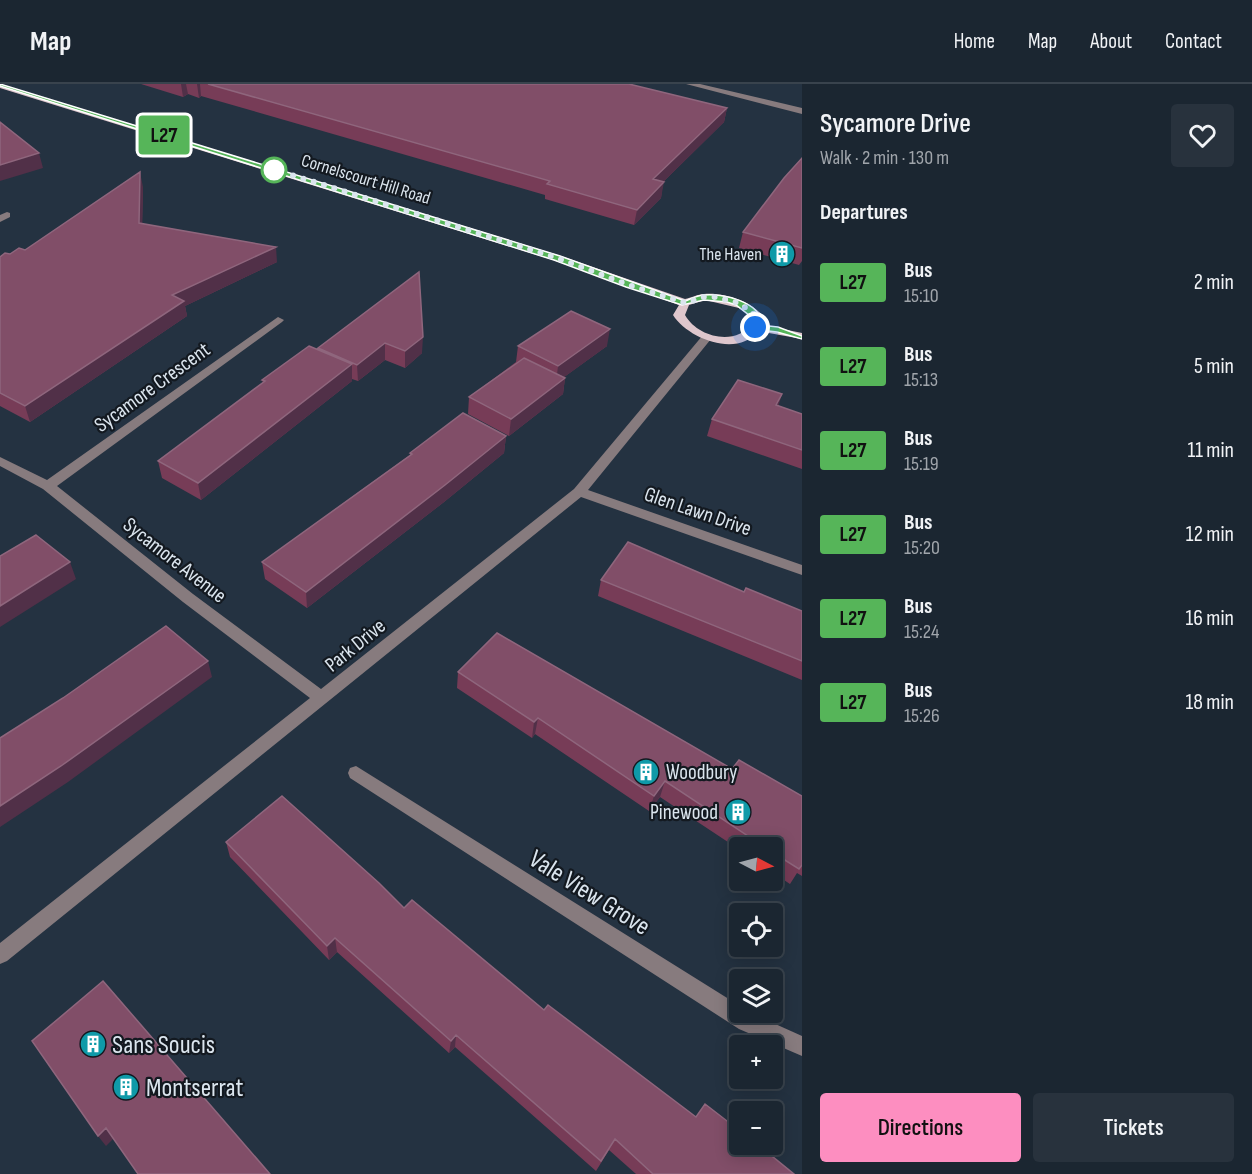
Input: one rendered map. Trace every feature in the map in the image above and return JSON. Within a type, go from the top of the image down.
[{"type":"main road","name":"Cornelscourt Hill Road","points":[[0,85],[546,254],[686,303]]},
{"type":"main road","points":[[704,297],[715,297],[739,303],[754,314],[757,321],[751,333],[731,339],[707,337],[696,333],[682,321],[679,315],[686,303],[704,297]]},
{"type":"main road","points":[[755,327],[802,336]]},
{"type":"street","points":[[690,84],[802,111]]},
{"type":"street","name":"Sycamore Crescent","points":[[48,486],[278,320]]},
{"type":"street","name":"Park Drive","points":[[0,955],[579,492],[707,337]]},
{"type":"street","name":"Sycamore Avenue","points":[[0,461],[48,486],[188,598],[322,698]]},
{"type":"street","name":"Glen Lawn Drive","points":[[579,492],[802,570]]},
{"type":"street","name":"Vale View Grove","points":[[356,773],[746,1022],[802,1046]]},
{"type":"building","points":[[208,84],[629,84],[727,108],[653,179],[664,182],[637,210],[547,184],[550,181]]},
{"type":"building","points":[[0,122],[39,153],[0,165]]},
{"type":"building","points":[[802,158],[802,248],[743,232],[784,178]]},
{"type":"building","points":[[140,172],[139,223],[276,247],[172,295],[184,301],[25,406],[0,393],[0,257],[19,248],[25,250]]},
{"type":"building","points":[[419,272],[423,337],[405,351],[385,343],[357,365],[318,348]]},
{"type":"building","points":[[571,311],[610,329],[558,366],[518,346]]},
{"type":"building","points":[[309,346],[352,364],[198,483],[158,461],[265,381],[262,380]]},
{"type":"building","points":[[524,358],[565,378],[511,419],[469,397]]},
{"type":"building","points":[[738,380],[782,394],[776,405],[802,414],[802,450],[712,419]]},
{"type":"building","points":[[463,413],[506,436],[306,592],[262,562],[412,454],[410,453]]},
{"type":"building","points":[[36,535],[70,562],[0,606],[0,556]]},
{"type":"building","points":[[628,542],[744,592],[746,588],[802,611],[802,661],[601,580]]},
{"type":"building","points":[[166,626],[208,661],[61,766],[0,806],[0,738],[63,698]]},
{"type":"building","points":[[497,633],[732,769],[739,760],[802,796],[802,865],[799,869],[783,859],[783,837],[749,837],[665,781],[654,796],[538,718],[534,722],[458,672]]},
{"type":"building","points":[[282,796],[404,908],[412,900],[544,1010],[548,1005],[696,1117],[705,1104],[729,1123],[729,1155],[771,1155],[794,1174],[653,1174],[615,1139],[601,1161],[456,1035],[451,1041],[335,938],[327,946],[226,842]]},
{"type":"building","points":[[103,981],[270,1174],[138,1174],[106,1128],[98,1136],[32,1041]]},
{"type":"bus line","name":"L27","points":[[0,85],[557,258],[686,303],[704,297],[728,299],[739,303],[754,314],[757,321],[755,327],[802,336]]},
{"type":"place","name":"The Haven","points":[[782,254]]},
{"type":"place","name":"Woodbury","points":[[646,772]]},
{"type":"place","name":"Pinewood","points":[[738,812]]},
{"type":"place","name":"Sans Soucis","points":[[93,1044]]},
{"type":"place","name":"Montserrat","points":[[126,1087]]},
{"type":"route","points":[[274,170],[263,166],[557,258],[686,303],[704,297],[728,299],[739,303],[754,314],[757,321],[755,327]]}]
